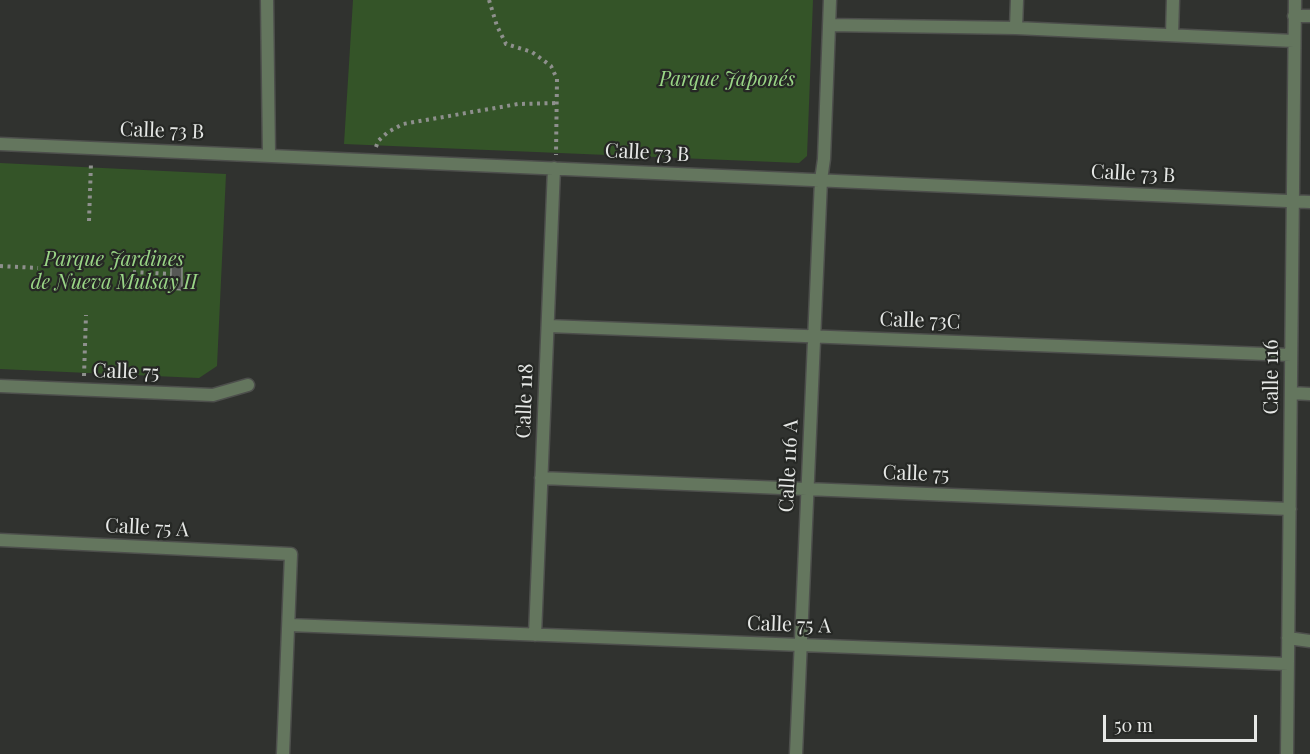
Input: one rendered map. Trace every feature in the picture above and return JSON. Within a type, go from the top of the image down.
[{"type":"street","points":[[267,0],[269,155]]},
{"type":"street","name":"Calle 116 A","points":[[796,754],[830,0]]},
{"type":"street","points":[[1016,28],[1017,0]]},
{"type":"street","points":[[1172,35],[1173,0]]},
{"type":"street","name":"Calle 116","points":[[1287,754],[1294,0]]},
{"type":"street","points":[[1294,16],[1310,16]]},
{"type":"street","points":[[829,25],[1016,28],[1294,41]]},
{"type":"street","name":"Calle 73 B","points":[[0,144],[1310,202]]},
{"type":"street","name":"Calle 118","points":[[535,635],[554,168]]},
{"type":"street","name":"Calle 73C","points":[[548,326],[1291,355]]},
{"type":"street","name":"Calle 75","points":[[0,386],[213,395],[248,385]]},
{"type":"street","points":[[1291,393],[1310,394]]},
{"type":"street","name":"Calle 75","points":[[541,478],[1290,509]]},
{"type":"street","name":"Calle 75 A","points":[[0,540],[291,554],[289,626],[1288,664]]},
{"type":"street","points":[[283,754],[289,626]]},
{"type":"street","points":[[1288,638],[1310,641]]},
{"type":"path","points":[[489,0],[497,26],[506,44],[532,52],[551,66],[557,79],[556,155]]},
{"type":"path","points":[[376,147],[378,141],[388,132],[403,124],[518,104],[558,103]]},
{"type":"path","points":[[89,221],[91,163]]},
{"type":"path","points":[[0,266],[38,267]]},
{"type":"path","points":[[133,272],[171,273]]},
{"type":"path","points":[[84,376],[86,315]]},
{"type":"green space","name":"Parque Japonés","points":[[353,0],[813,0],[807,156],[799,163],[344,144]]},
{"type":"green space","name":"Parque Jardines de Nueva Mulsay II","points":[[0,163],[226,174],[217,366],[199,378],[0,369]]},
{"type":"building","points":[[171,254],[182,254],[182,290],[171,289]]}]
